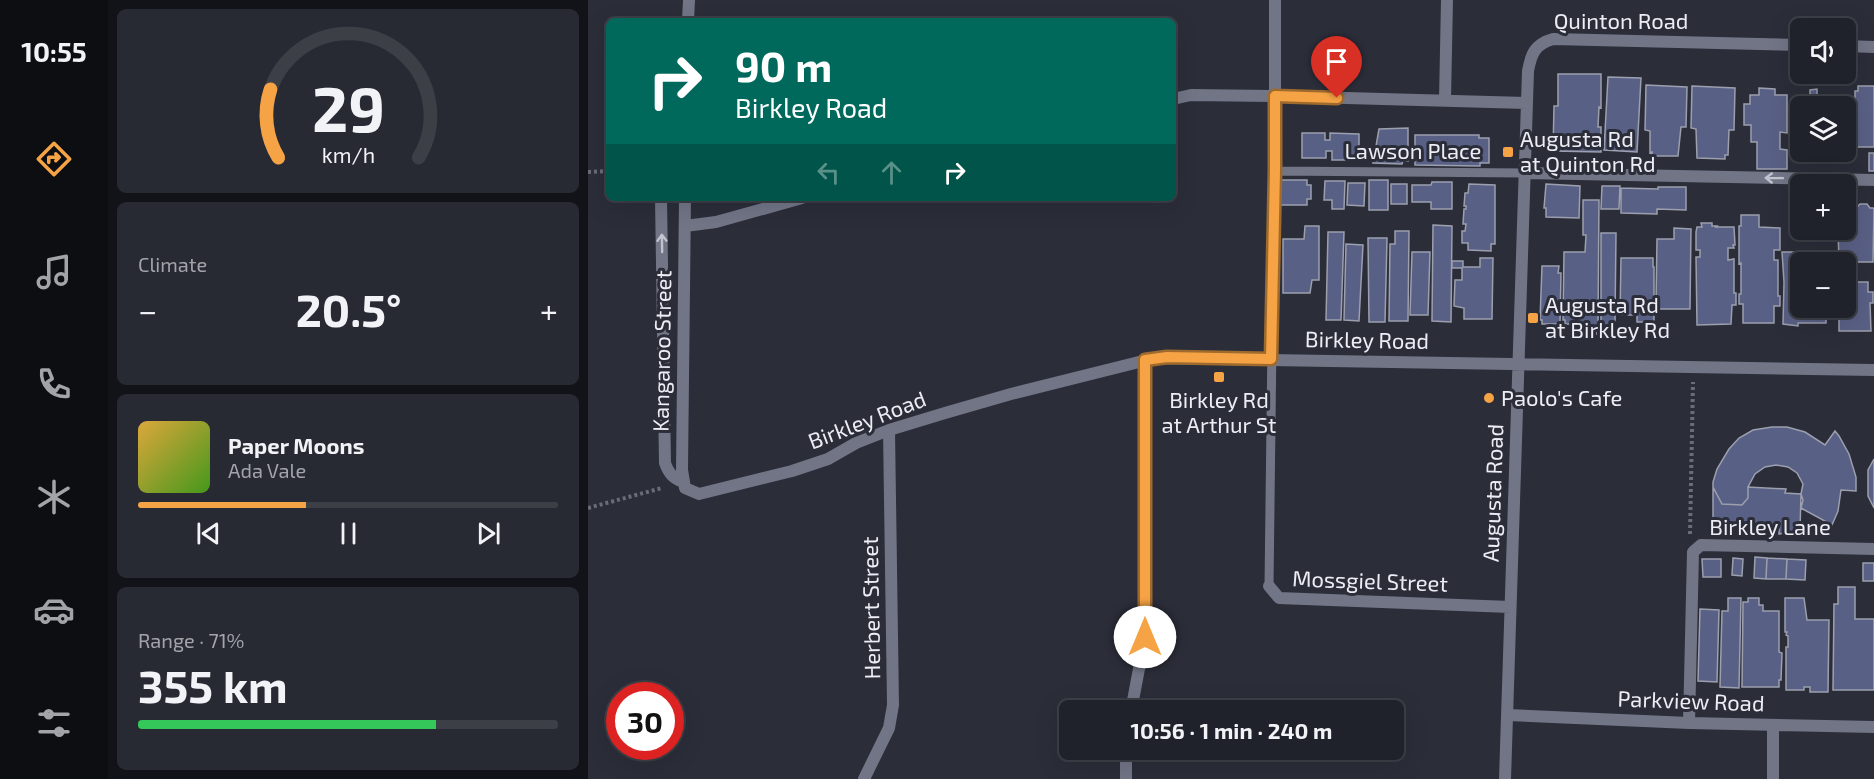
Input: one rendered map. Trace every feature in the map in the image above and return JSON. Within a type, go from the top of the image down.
[{"type":"street","points":[[688,18],[689,0]]},
{"type":"street","points":[[1275,0],[1275,96]]},
{"type":"street","points":[[1445,99],[1447,0]]},
{"type":"street","name":"Quinton Road","points":[[1525,173],[1528,71],[1533,53],[1544,41],[1553,39],[1790,45]]},
{"type":"street","points":[[1856,46],[1874,47]]},
{"type":"street","points":[[1176,98],[1191,95],[1275,96],[1527,103]]},
{"type":"street","name":"Lawson Place","points":[[1525,173],[1874,180]]},
{"type":"street","name":"Augusta Road","points":[[1505,779],[1525,173]]},
{"type":"street","points":[[661,201],[665,463],[668,472],[683,482]]},
{"type":"street","name":"Kangaroo Street","points":[[683,482],[685,201]]},
{"type":"street","points":[[684,226],[716,222],[791,201]]},
{"type":"street","name":"Birkley Road","points":[[683,482],[685,488],[699,494],[792,471],[828,459],[856,443],[889,430],[1011,394],[1145,360],[1167,357],[1874,370]]},
{"type":"street","points":[[1133,700],[1145,637],[1145,360]]},
{"type":"street","name":"Herbert Street","points":[[864,779],[889,728],[893,705],[889,430]]},
{"type":"street","name":"Birkley Lane","points":[[1689,723],[1694,552],[1701,545],[1874,549]]},
{"type":"street","name":"Mossgiel Street","points":[[1269,586],[1279,598],[1510,607]]},
{"type":"street","name":"Parkview Road","points":[[1507,716],[1874,727]]},
{"type":"street","points":[[1773,724],[1773,779]]},
{"type":"street","points":[[1126,760],[1126,779]]},
{"type":"lane","points":[[1269,586],[1275,96]]},
{"type":"lane","name":"Lawson Place","points":[[1275,171],[1525,173]]},
{"type":"path","points":[[588,172],[606,171]]},
{"type":"path","points":[[1693,367],[1690,539],[1694,552]]},
{"type":"path","points":[[588,508],[683,482]]},
{"type":"building","points":[[1558,74],[1601,74],[1601,108],[1599,107],[1598,127],[1601,127],[1601,152],[1553,151],[1554,106],[1558,106]]},
{"type":"building","points":[[1608,77],[1641,78],[1637,152],[1604,150]]},
{"type":"building","points":[[1646,85],[1687,87],[1686,127],[1681,127],[1678,156],[1652,156],[1652,152],[1650,153],[1650,131],[1645,130]]},
{"type":"building","points":[[1692,86],[1735,88],[1734,130],[1729,130],[1728,155],[1725,155],[1725,159],[1697,158],[1696,129],[1691,128]]},
{"type":"building","points":[[1858,86],[1874,86],[1874,147],[1856,147],[1855,91],[1858,91]]},
{"type":"building","points":[[1759,88],[1775,89],[1775,95],[1787,95],[1787,133],[1780,132],[1780,149],[1787,150],[1787,169],[1757,169],[1757,142],[1751,142],[1751,125],[1744,125],[1744,104],[1750,104],[1750,95],[1759,95]]},
{"type":"building","points":[[1817,89],[1817,96],[1810,96],[1810,90]]},
{"type":"building","points":[[1408,128],[1408,161],[1403,161],[1402,164],[1373,163],[1379,129]]},
{"type":"building","points":[[1302,133],[1325,133],[1325,140],[1330,140],[1330,133],[1359,134],[1359,160],[1332,160],[1332,151],[1326,151],[1326,158],[1302,158]]},
{"type":"building","points":[[1415,135],[1479,135],[1479,138],[1489,138],[1489,163],[1480,163],[1480,166],[1415,165]]},
{"type":"building","points":[[1869,153],[1874,153],[1874,171],[1869,171]]},
{"type":"building","points":[[1279,180],[1307,180],[1307,185],[1311,185],[1311,199],[1307,199],[1307,205],[1279,205]]},
{"type":"building","points":[[1369,180],[1388,180],[1388,210],[1369,210]]},
{"type":"building","points":[[1325,181],[1345,181],[1344,209],[1332,209],[1332,200],[1324,200]]},
{"type":"building","points":[[1432,182],[1452,182],[1452,209],[1431,209],[1431,202],[1412,202],[1412,185],[1431,185]]},
{"type":"building","points":[[1348,183],[1365,183],[1364,206],[1347,205]]},
{"type":"building","points":[[1391,184],[1407,184],[1407,204],[1391,204]]},
{"type":"building","points":[[1469,184],[1495,185],[1495,244],[1491,244],[1491,251],[1468,250],[1468,243],[1462,243],[1462,231],[1465,231],[1466,224],[1463,224],[1464,209],[1466,209],[1464,206],[1465,193],[1468,193]]},
{"type":"building","points":[[1546,184],[1580,186],[1579,218],[1546,217],[1546,208],[1544,208]]},
{"type":"building","points":[[1602,186],[1620,186],[1619,209],[1601,209]]},
{"type":"building","points":[[1658,187],[1686,187],[1686,210],[1657,209],[1657,214],[1621,213],[1621,188],[1658,189]]},
{"type":"building","points":[[1857,190],[1857,207],[1860,204],[1867,204],[1870,208],[1874,208],[1873,262],[1856,262],[1856,252],[1839,252],[1838,240],[1856,240]]},
{"type":"building","points":[[1583,200],[1599,200],[1597,334],[1582,334],[1582,327],[1579,324],[1565,324],[1563,320],[1564,252],[1585,252]]},
{"type":"building","points":[[1741,215],[1759,215],[1759,227],[1780,228],[1780,250],[1774,250],[1774,260],[1778,260],[1780,306],[1774,306],[1774,323],[1743,323],[1743,304],[1739,304]]},
{"type":"building","points":[[1701,223],[1712,223],[1712,226],[1716,227],[1734,227],[1735,245],[1733,245],[1734,248],[1728,248],[1728,260],[1734,259],[1734,293],[1736,293],[1736,305],[1732,305],[1731,324],[1697,325],[1696,257],[1700,257],[1700,250],[1696,250],[1696,232],[1697,227],[1702,227]]},
{"type":"building","points":[[1433,225],[1452,226],[1451,322],[1432,321]]},
{"type":"building","points":[[1305,226],[1319,226],[1319,280],[1312,280],[1310,293],[1283,293],[1283,239],[1304,239]]},
{"type":"building","points":[[1674,228],[1691,229],[1690,309],[1658,309],[1658,303],[1656,303],[1657,239],[1674,239]]},
{"type":"building","points":[[1395,231],[1409,231],[1408,321],[1389,321],[1390,244],[1395,244]]},
{"type":"building","points":[[1328,232],[1344,232],[1341,320],[1326,320]]},
{"type":"building","points":[[1601,233],[1616,233],[1615,325],[1601,325]]},
{"type":"building","points":[[1368,238],[1387,238],[1385,322],[1369,322]]},
{"type":"building","points":[[1346,244],[1363,245],[1359,321],[1344,320]]},
{"type":"building","points":[[1412,252],[1430,252],[1428,315],[1410,315]]},
{"type":"building","points":[[1782,252],[1790,252],[1790,318],[1826,318],[1826,323],[1798,323],[1798,326],[1783,324]]},
{"type":"building","points":[[1480,258],[1493,258],[1492,319],[1464,319],[1464,308],[1454,306],[1455,280],[1462,280],[1462,268],[1452,268],[1452,261],[1463,261],[1463,267],[1480,267]]},
{"type":"building","points":[[1621,258],[1653,258],[1654,322],[1637,322],[1637,315],[1620,315]]},
{"type":"building","points":[[1542,266],[1559,266],[1558,273],[1561,273],[1560,324],[1542,324],[1540,320]]},
{"type":"building","points":[[1856,282],[1868,282],[1868,292],[1873,292],[1873,303],[1870,303],[1871,331],[1839,331],[1839,318],[1856,318]]},
{"type":"building","points":[[1787,427],[1805,432],[1825,445],[1835,431],[1839,436],[1849,454],[1856,477],[1856,491],[1841,490],[1838,511],[1832,525],[1801,508],[1803,484],[1797,473],[1788,467],[1776,465],[1765,467],[1755,474],[1748,487],[1748,498],[1742,505],[1722,504],[1713,487],[1713,482],[1717,469],[1729,449],[1739,438],[1753,430]]},
{"type":"building","points":[[1874,459],[1874,508],[1868,496],[1868,470]]},
{"type":"building","points":[[1713,487],[1722,504],[1742,505],[1748,498],[1748,487],[1786,489],[1785,493],[1801,494],[1800,530],[1779,534],[1779,527],[1713,527]]},
{"type":"building","points":[[1755,557],[1767,558],[1766,579],[1754,578]]},
{"type":"building","points":[[1733,558],[1743,559],[1742,576],[1732,575]]},
{"type":"building","points":[[1767,558],[1787,559],[1786,579],[1766,579]]},
{"type":"building","points":[[1702,559],[1721,559],[1721,577],[1703,577]]},
{"type":"building","points":[[1787,559],[1806,560],[1805,580],[1786,579]]},
{"type":"building","points":[[1863,563],[1874,563],[1874,581],[1863,581]]},
{"type":"building","points":[[1838,587],[1855,587],[1855,619],[1874,619],[1874,690],[1833,690],[1834,604],[1838,604]]},
{"type":"building","points":[[1728,598],[1741,598],[1739,688],[1720,687],[1722,611],[1728,611]]},
{"type":"building","points":[[1748,598],[1759,598],[1759,605],[1763,605],[1763,611],[1779,611],[1779,652],[1782,653],[1779,687],[1742,687],[1743,602],[1748,602]]},
{"type":"building","points":[[1785,598],[1804,598],[1807,620],[1829,620],[1828,692],[1810,692],[1810,687],[1804,687],[1804,690],[1786,690],[1788,636],[1785,632]]},
{"type":"building","points":[[1700,609],[1719,610],[1717,682],[1698,681]]},
{"type":"place","name":"Augusta Rd at Quinton Rd","points":[[1508,152]]},
{"type":"place","name":"Augusta Rd at Birkley Rd","points":[[1533,318]]},
{"type":"place","name":"Birkley Rd at Arthur St","points":[[1219,377]]},
{"type":"place","name":"Paolo's Cafe","points":[[1489,398]]},
{"type":"route","points":[[1145,637],[1145,360],[1167,357],[1271,359],[1275,96],[1337,98]]}]
